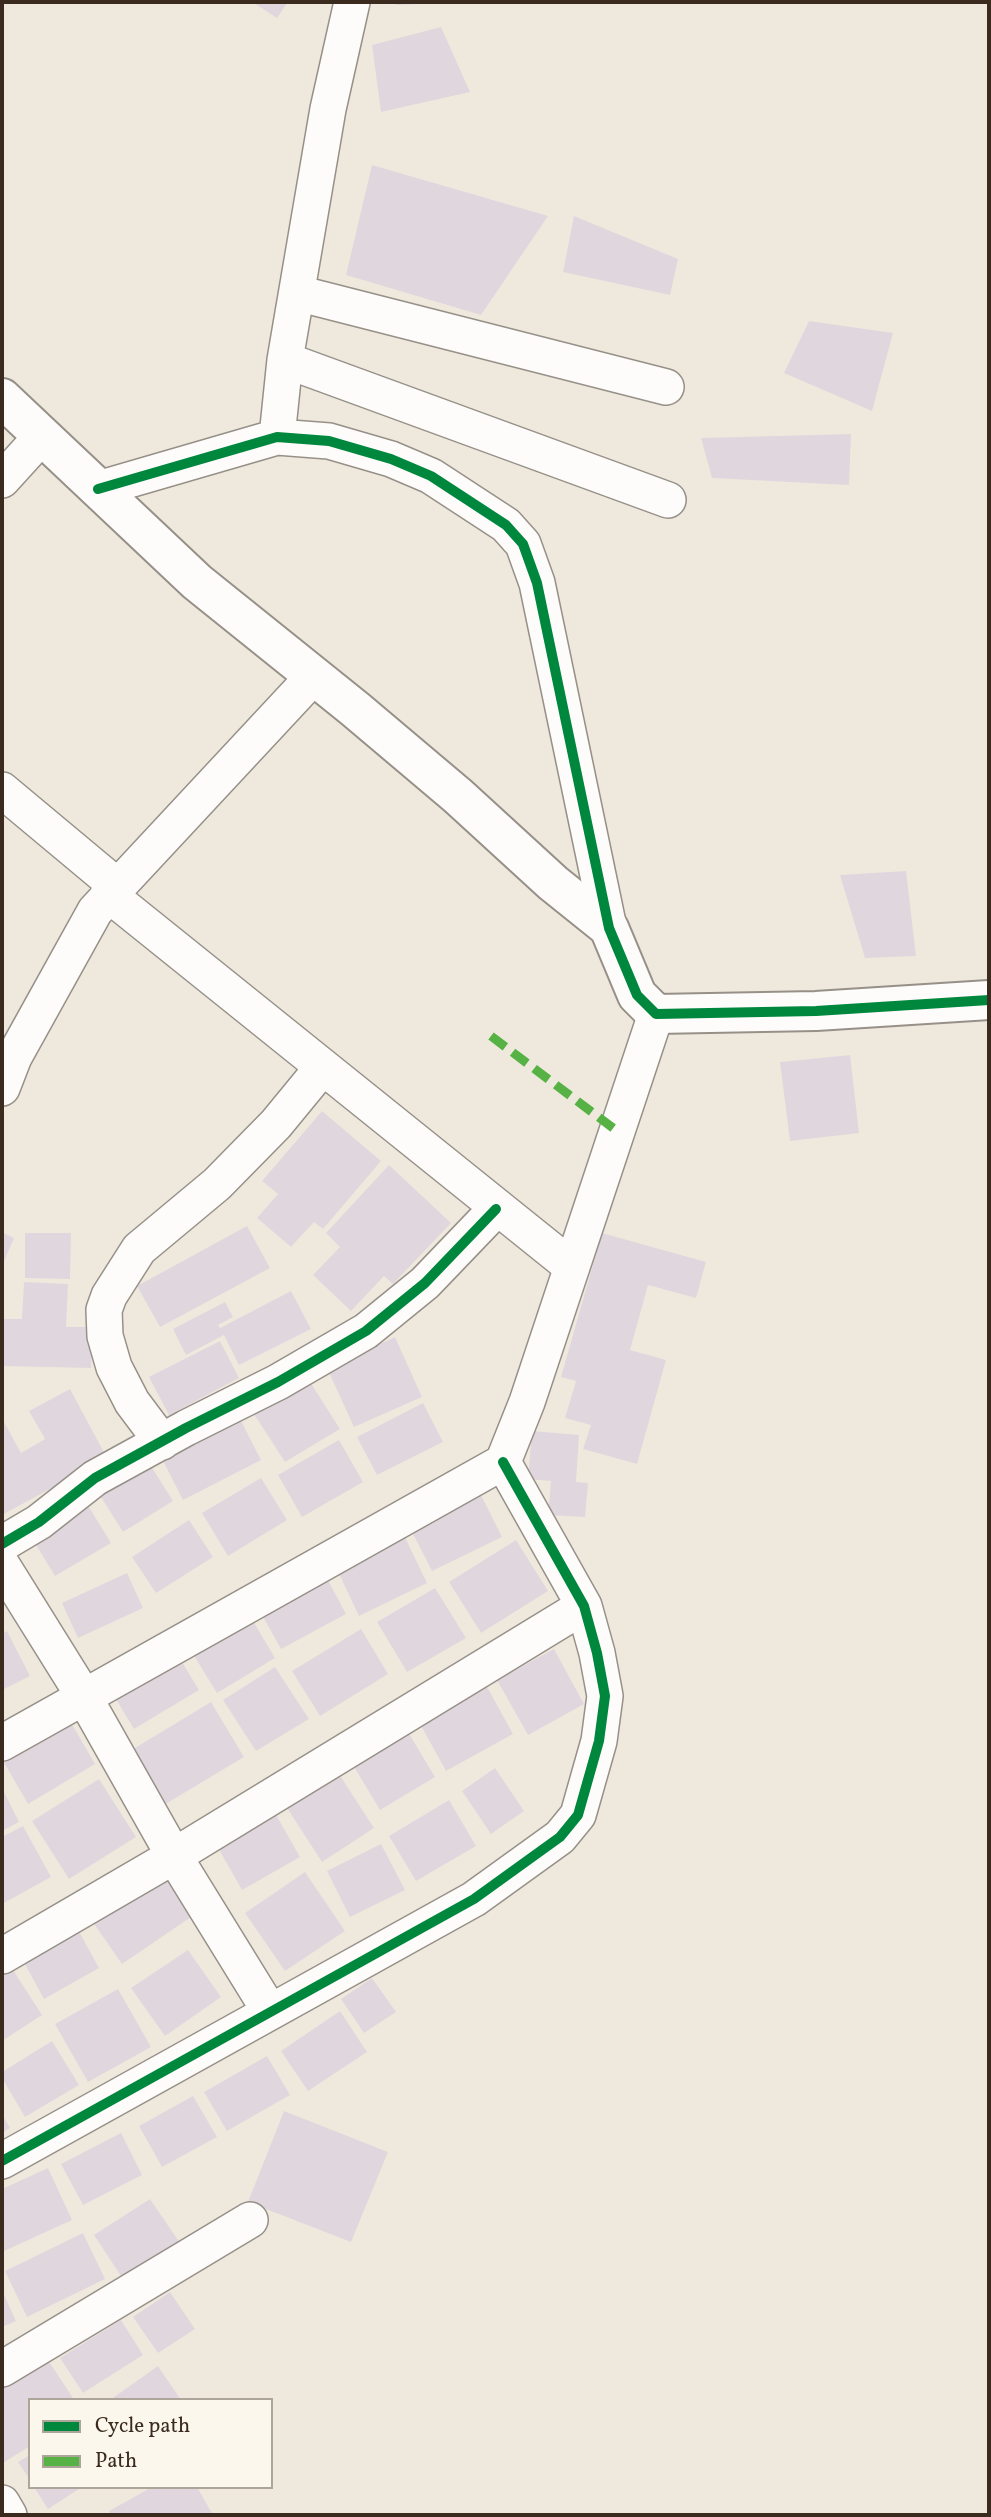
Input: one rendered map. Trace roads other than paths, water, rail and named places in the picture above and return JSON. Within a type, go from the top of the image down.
[{"type":"street","points":[[277,437],[285,359],[333,85],[352,2]]},
{"type":"street","points":[[297,293],[666,387]]},
{"type":"street","points":[[285,359],[668,500]]},
{"type":"street","points":[[2,398],[197,582],[355,709],[553,883],[609,928]]},
{"type":"street","points":[[2,480],[42,436]]},
{"type":"street","points":[[98,489],[277,437],[329,441],[391,459],[430,476],[506,525],[523,544],[537,583],[609,928],[637,995],[656,1014],[816,1011],[989,1000]]},
{"type":"street","points":[[2,1088],[26,1036],[95,911],[313,677]]},
{"type":"street","points":[[2,790],[113,890],[322,1068],[572,1267]]},
{"type":"street","points":[[2,1743],[83,1695],[503,1462],[527,1402],[656,1014]]},
{"type":"street","points":[[162,1442],[132,1402],[114,1367],[104,1336],[104,1310],[109,1296],[139,1249],[217,1184],[276,1124],[322,1068]]},
{"type":"street","points":[[2,1544],[39,1522],[96,1478],[278,1382],[366,1331],[425,1283],[496,1209]]},
{"type":"street","points":[[2,2161],[269,2010],[474,1899],[560,1837],[578,1815],[599,1741],[605,1696],[584,1606],[503,1462]]},
{"type":"street","points":[[2,1565],[83,1695],[174,1856],[269,2010]]},
{"type":"street","points":[[2,1956],[174,1856],[584,1606]]},
{"type":"street","points":[[2,2369],[250,2220]]},
{"type":"street","points":[[2,2503],[9,2515]]}]
